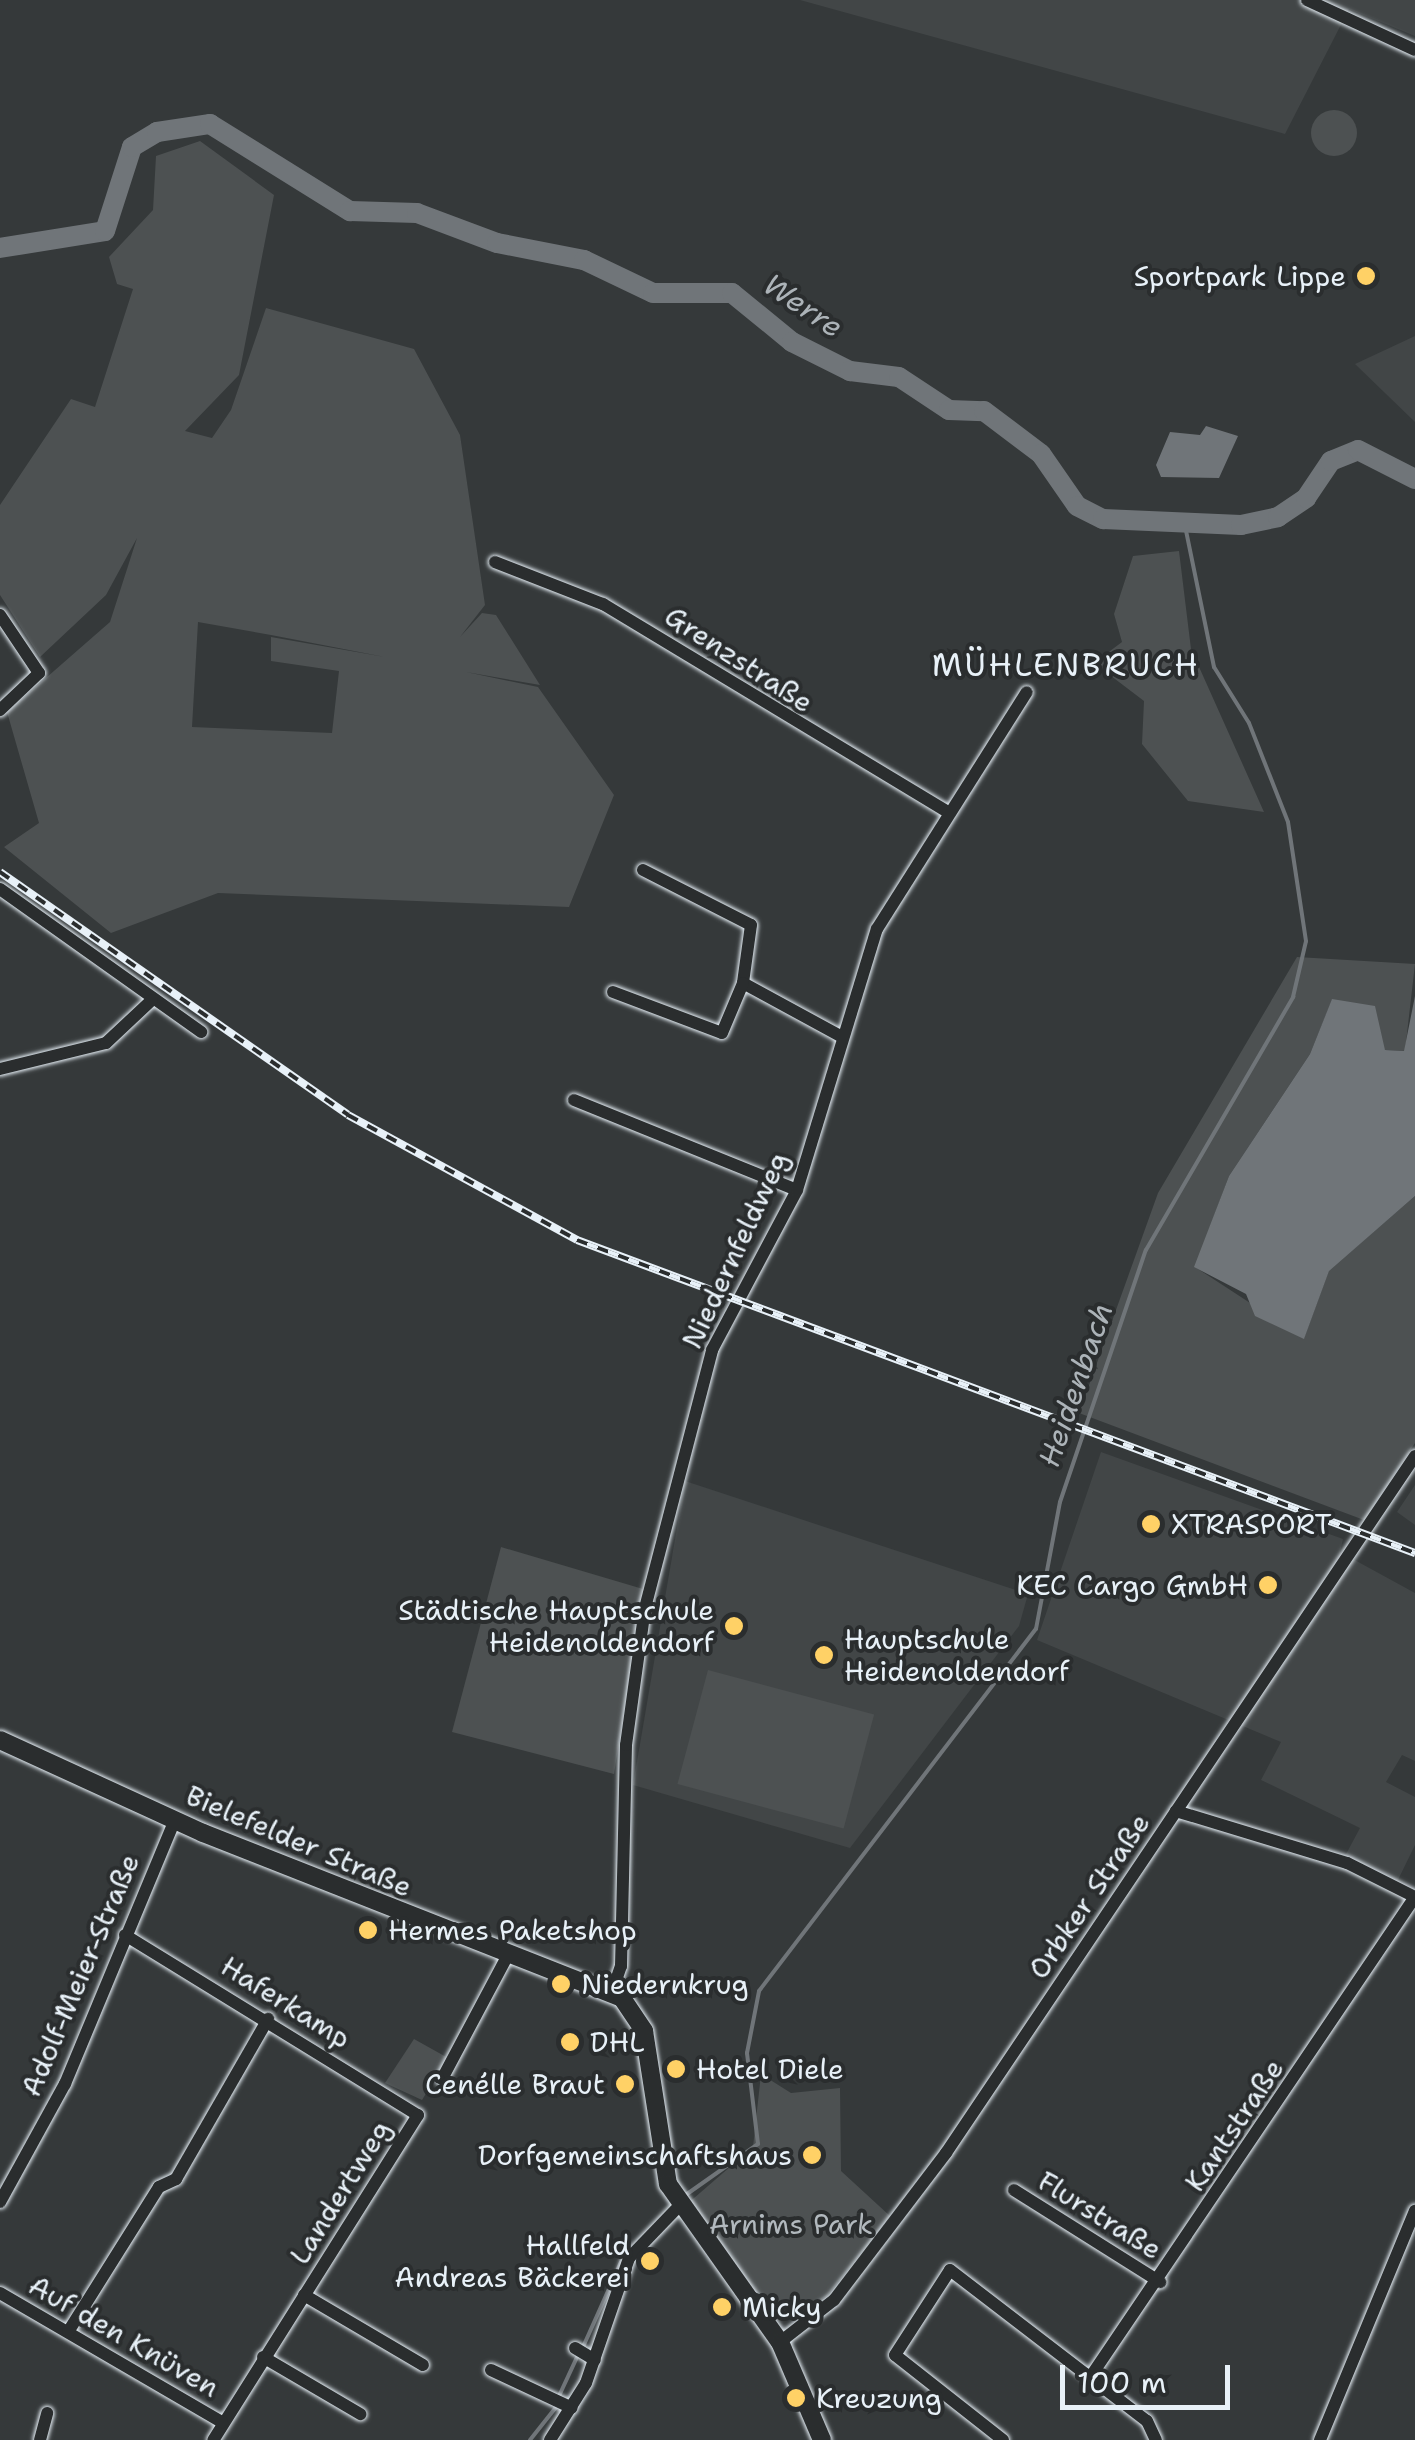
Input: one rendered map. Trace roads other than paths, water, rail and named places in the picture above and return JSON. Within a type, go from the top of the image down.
[{"type":"main road","name":"Bielefelder Straße","points":[[0,1740],[175,1820],[612,1992]]},
{"type":"main road","points":[[612,1992],[644,2031],[660,2146],[679,2206],[780,2342],[822,2440]]},
{"type":"street","points":[[1307,0],[1415,50]]},
{"type":"street","name":"Grenzstraße","points":[[495,562],[603,604],[948,812]]},
{"type":"street","points":[[0,615],[38,673],[0,710]]},
{"type":"street","name":"Niedernfeldweg","points":[[612,1992],[621,1966],[626,1745],[646,1602],[712,1350],[797,1190],[877,929],[1027,692]]},
{"type":"street","points":[[613,992],[722,1033],[742,983],[751,925],[643,870]]},
{"type":"street","points":[[0,889],[201,1032]]},
{"type":"street","points":[[742,983],[842,1037]]},
{"type":"street","points":[[0,1070],[106,1043],[152,1000]]},
{"type":"street","points":[[574,1100],[797,1190]]},
{"type":"street","name":"Orbker Straße","points":[[780,2342],[834,2300],[923,2184],[1415,1456]]},
{"type":"street","points":[[1176,1811],[1347,1863],[1415,1898]]},
{"type":"street","name":"Adolf-Meier-Straße","points":[[0,2202],[65,2084],[175,1820]]},
{"type":"street","name":"Kantstraße","points":[[1090,2376],[1160,2282],[1415,1898]]},
{"type":"street","name":"Haferkamp","points":[[125,1934],[268,2018],[418,2115]]},
{"type":"street","points":[[442,2079],[508,1954]]},
{"type":"street","points":[[68,2332],[159,2187],[186,2165],[268,2018]]},
{"type":"street","name":"Landertweg","points":[[213,2440],[418,2115]]},
{"type":"street","name":"Flurstraße","points":[[1014,2190],[1160,2282]]},
{"type":"street","points":[[559,2437],[563,2404],[609,2288],[649,2229],[679,2206]]},
{"type":"street","points":[[1320,2440],[1415,2211]]},
{"type":"street","points":[[1002,2440],[895,2355],[950,2270],[1147,2420],[1156,2440]]},
{"type":"street","name":"Auf den Knüven","points":[[0,2293],[222,2422]]},
{"type":"street","name":"Landertweg","points":[[304,2295],[423,2365]]},
{"type":"street","points":[[263,2357],[360,2414]]},
{"type":"street","points":[[491,2370],[563,2404]]},
{"type":"street","points":[[40,2440],[47,2413]]},
{"type":"waterway","name":"Werre","points":[[0,248],[105,231],[132,147],[157,132],[210,124],[350,211],[417,213],[497,243],[584,260],[653,293],[732,293],[792,342],[850,371],[899,377],[949,410],[984,411],[1041,454],[1077,506],[1103,519],[1241,525],[1278,517],[1306,498],[1331,461],[1358,450],[1415,479]]},
{"type":"waterway","name":"Heidenbach","points":[[687,2194],[758,2144],[747,2053],[759,1991],[1036,1629],[1060,1502],[1146,1250],[1293,997],[1306,941],[1288,822],[1249,723],[1214,667],[1184,521]]},
{"type":"waterway","name":"Heidenbach","points":[[583,2347],[621,2262]]},
{"type":"waterway","name":"Heidenbach","points":[[559,2396],[578,2355]]},
{"type":"waterway","points":[[530,2440],[557,2406]]},
{"type":"railway","points":[[0,872],[348,1115],[577,1240],[1415,1553]]},
{"type":"place","name":"Sportpark Lippe","points":[[1366,276]]},
{"type":"place","name":"XTRASPORT","points":[[1151,1524]]},
{"type":"place","name":"KEC Cargo GmbH","points":[[1268,1585]]},
{"type":"place","name":"Städtische Hauptschule Heidenoldendorf","points":[[734,1626]]},
{"type":"place","name":"Hauptschule Heidenoldendorf","points":[[824,1655]]},
{"type":"place","name":"Hermes Paketshop","points":[[368,1930]]},
{"type":"place","name":"Niedernkrug","points":[[561,1984]]},
{"type":"place","name":"DHL","points":[[570,2042]]},
{"type":"place","name":"Hotel Diele","points":[[676,2069]]},
{"type":"place","name":"Cenélle Braut","points":[[625,2084]]},
{"type":"place","name":"Dorfgemeinschaftshaus","points":[[812,2155]]},
{"type":"place","name":"Hallfeld Andreas Bäckerei","points":[[650,2261]]},
{"type":"place","name":"Micky","points":[[722,2307]]},
{"type":"place","name":"Kreuzung","points":[[796,2398]]},
{"type":"district","name":"MÜHLENBRUCH","points":[[1066,665]]},
{"type":"park label","name":"Arnims Park","points":[[791,2224]]}]
